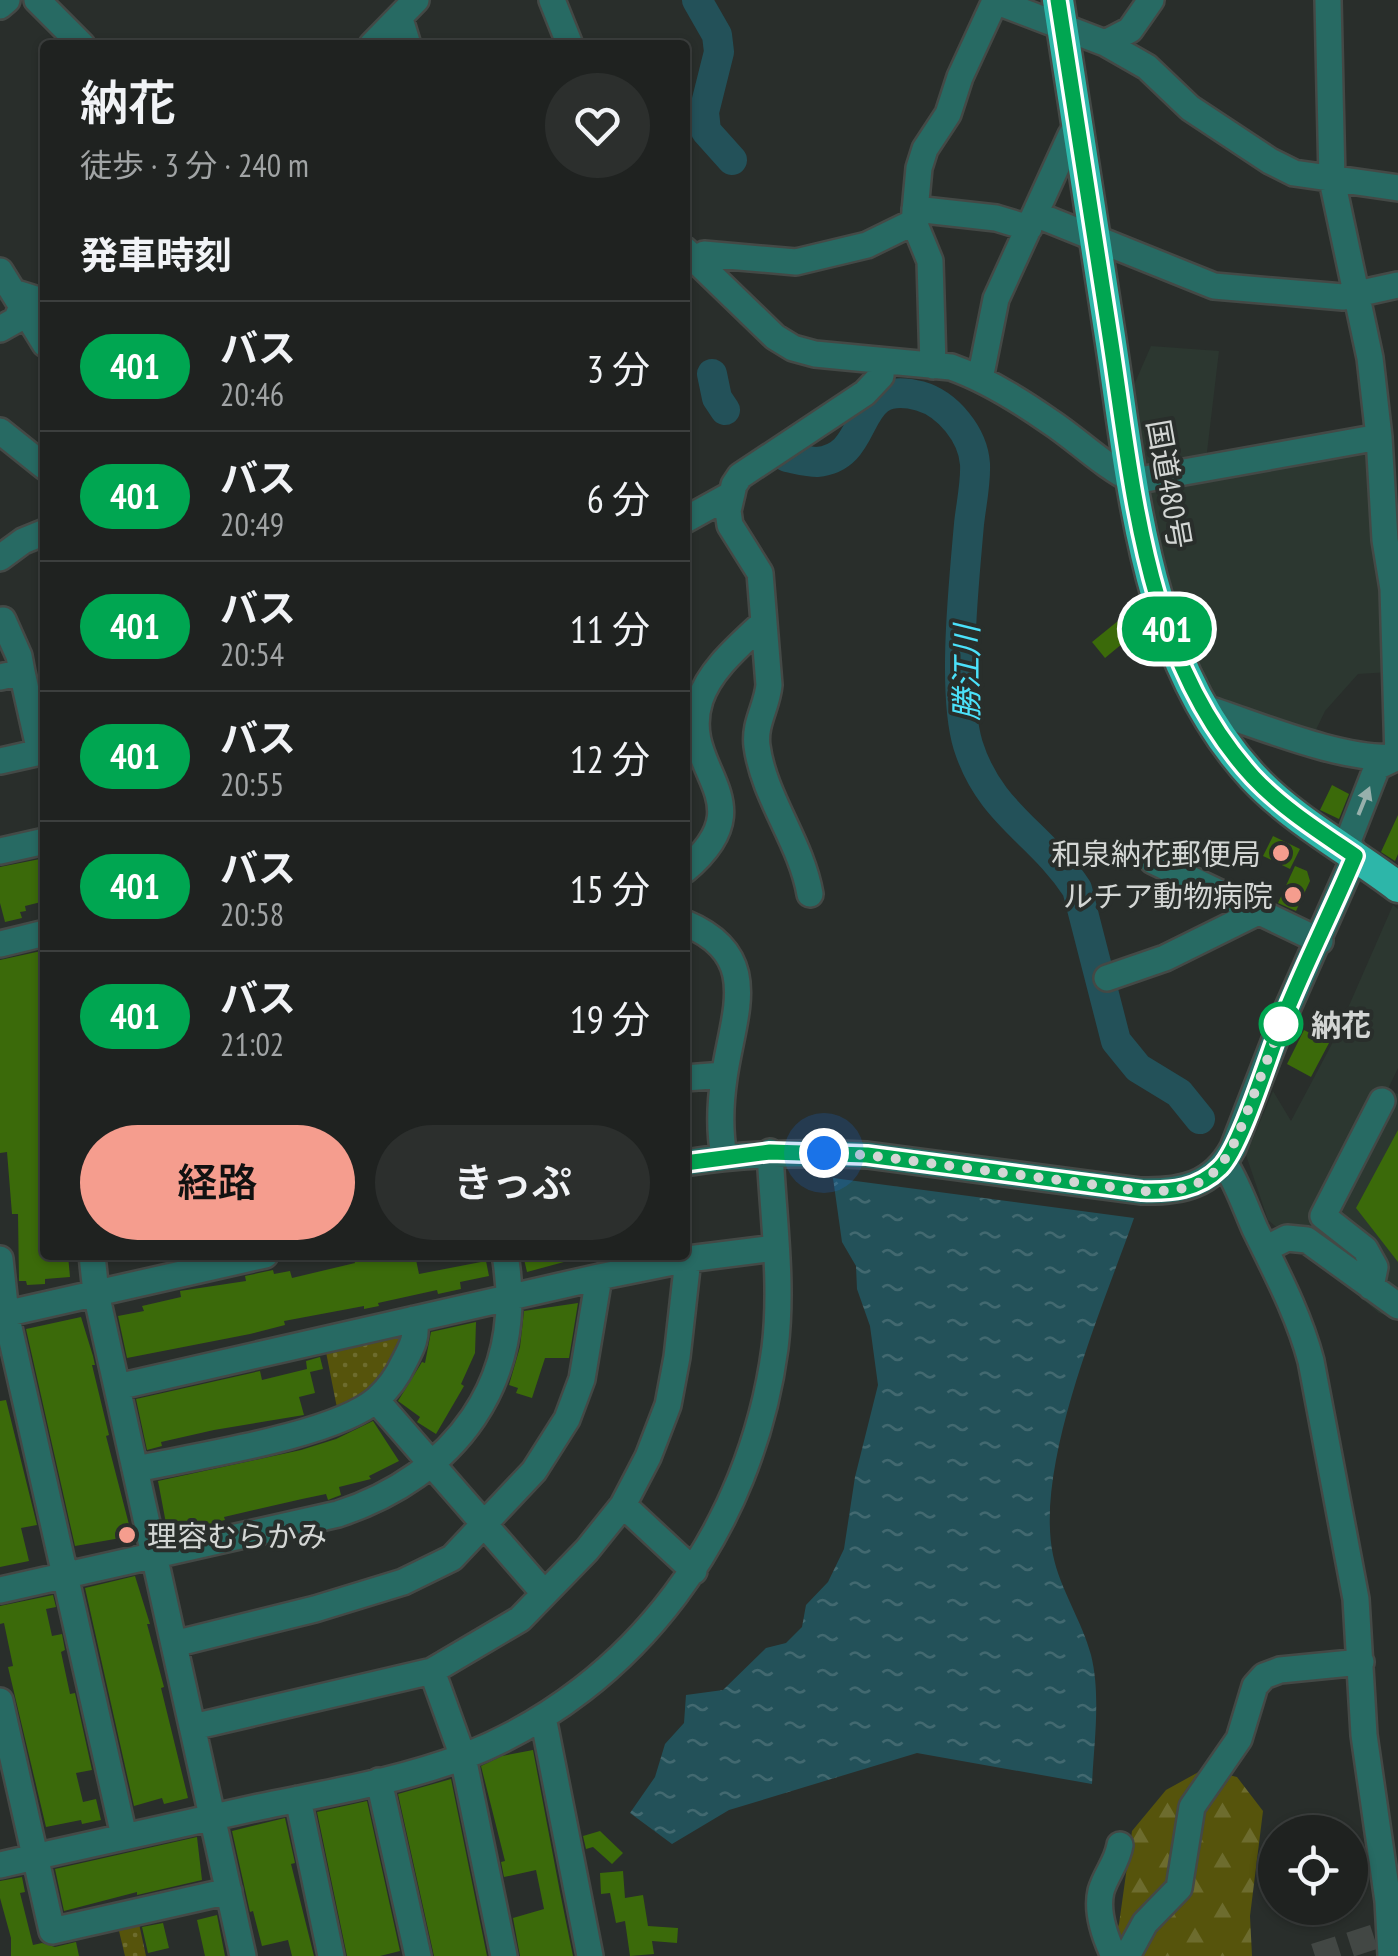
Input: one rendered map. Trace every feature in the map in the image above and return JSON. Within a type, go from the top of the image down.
[{"type":"highway","name":"国道480号","points":[[1060,13],[1144,546],[1162,613],[1186,674],[1253,777],[1296,814],[1398,888]]},
{"type":"street","points":[[0,6],[7,0]]},
{"type":"street","points":[[37,0],[77,40]]},
{"type":"street","points":[[552,0],[568,40]]},
{"type":"street","points":[[1105,43],[1130,30],[1151,0]]},
{"type":"street","points":[[1328,0],[1332,180],[1370,358],[1385,540],[1393,588],[1398,758]]},
{"type":"street","points":[[933,366],[930,261],[914,216],[919,168],[924,149],[948,114],[960,77],[995,1],[1060,13],[1147,68],[1190,108],[1294,173],[1398,188]]},
{"type":"street","points":[[377,40],[408,10]]},
{"type":"street","points":[[408,10],[408,40]]},
{"type":"street","points":[[980,379],[996,299],[1071,134],[1078,132]]},
{"type":"street","points":[[690,255],[796,262],[867,245],[914,216],[996,218],[1032,221],[1095,240],[1214,286],[1343,297],[1398,285]]},
{"type":"street","points":[[690,255],[776,337],[793,348],[815,354],[951,367],[980,379],[1050,421],[1104,464],[1134,481],[1379,437]]},
{"type":"street","points":[[0,329],[16,320],[20,293]]},
{"type":"street","points":[[20,293],[40,334]]},
{"type":"street","points":[[810,894],[805,866],[764,774],[757,747],[756,726],[768,698],[760,572],[730,524],[732,494],[740,476],[864,394],[881,376],[882,361]]},
{"type":"street","points":[[0,431],[40,463]]},
{"type":"street","points":[[690,517],[732,494]]},
{"type":"street","points":[[0,558],[40,534]]},
{"type":"street","points":[[0,621],[3,620],[19,656],[11,674],[40,747]]},
{"type":"street","points":[[690,866],[712,840],[721,809],[720,790],[702,758],[698,739],[696,717],[701,696],[732,652],[764,622]]},
{"type":"street","points":[[1205,708],[1258,728],[1377,759],[1398,758]]},
{"type":"street","points":[[0,761],[40,752]]},
{"type":"street","points":[[690,1162],[770,1152],[867,1155],[1142,1191],[1171,1192],[1203,1181],[1224,1164],[1285,1014],[1320,941],[1355,856],[1348,841],[1378,767],[1398,758]]},
{"type":"street","points":[[0,850],[40,842]]},
{"type":"street","points":[[1153,861],[1320,941]]},
{"type":"street","points":[[1107,978],[1165,958],[1260,911]]},
{"type":"street","points":[[690,924],[724,947],[736,968],[734,1034],[724,1075],[719,1128],[724,1156]]},
{"type":"street","points":[[0,944],[40,934]]},
{"type":"street","points":[[690,1078],[724,1075]]},
{"type":"street","points":[[1371,1287],[1375,1267],[1365,1248],[1323,1216],[1381,1101]]},
{"type":"street","points":[[0,1865],[379,1780],[463,1756],[542,1717],[618,1659],[694,1571],[732,1503],[760,1426],[776,1345],[770,1152]]},
{"type":"street","points":[[1224,1164],[1239,1186],[1303,1329],[1312,1361],[1354,1584],[1364,1734],[1388,1901],[1391,1956]]},
{"type":"street","points":[[1265,1248],[1287,1238],[1307,1240],[1398,1306]]},
{"type":"street","points":[[690,1259],[775,1248]]},
{"type":"street","points":[[0,1259],[3,1314],[124,1836]]},
{"type":"street","points":[[93,1260],[96,1294],[244,1956]]},
{"type":"street","points":[[3,1314],[242,1260]]},
{"type":"street","points":[[0,1590],[338,1514],[402,1488],[432,1466],[480,1409],[503,1346],[510,1298],[505,1260]]},
{"type":"street","points":[[117,1387],[683,1260]]},
{"type":"street","points":[[193,1727],[432,1670],[520,1619],[586,1550],[623,1504],[648,1457],[668,1405],[678,1357],[688,1260]]},
{"type":"street","points":[[174,1644],[402,1582],[452,1558],[534,1471],[567,1419],[582,1380],[599,1277]]},
{"type":"street","points":[[136,1469],[305,1431],[337,1421],[376,1400],[410,1350],[417,1332],[414,1319]]},
{"type":"street","points":[[376,1400],[544,1593]]},
{"type":"street","points":[[623,1504],[694,1571]]},
{"type":"street","points":[[1128,1956],[1145,1923],[1179,1888],[1192,1807],[1238,1739],[1254,1686],[1264,1676],[1280,1670],[1362,1662]]},
{"type":"street","points":[[432,1670],[463,1756],[504,1956]]},
{"type":"street","points":[[0,1701],[8,1770],[52,1930],[228,1890]]},
{"type":"street","points":[[542,1717],[590,1956]]},
{"type":"street","points":[[379,1780],[418,1956]]},
{"type":"street","points":[[298,1799],[331,1956]]},
{"type":"street","points":[[1114,1956],[1099,1907],[1101,1891],[1116,1864],[1120,1844]]},
{"type":"shaded area","points":[[1151,346],[1219,351],[1205,469],[1374,440],[1390,672],[1358,674],[1325,711],[1313,736],[1210,699],[1166,597],[1131,392]]},
{"type":"shaded area","points":[[1393,905],[1398,909],[1398,1068],[1388,1089],[1398,1094],[1398,1319],[1379,1313],[1268,1220],[1246,1155],[1273,1091],[1291,1121],[1334,1040]]},
{"type":"green space","points":[[400,1330],[405,1340],[386,1373],[338,1413],[325,1347]]},
{"type":"green space","points":[[1204,1769],[1237,1777],[1263,1811],[1258,1815],[1250,1916],[1252,1956],[1107,1956],[1119,1924],[1132,1831],[1166,1790]]},
{"type":"green space","points":[[138,1919],[146,1956],[125,1956],[119,1931],[110,1926]]},
{"type":"water","points":[[833,1178],[1134,1218],[1075,1386],[1053,1476],[1053,1555],[1094,1670],[1092,1784],[917,1753],[729,1810],[672,1844],[630,1813],[655,1777],[665,1744],[684,1723],[686,1695],[723,1690],[766,1648],[786,1643],[802,1627],[806,1605],[828,1582],[844,1549],[855,1477],[878,1385],[870,1326],[857,1289],[856,1266],[842,1242]]},
{"type":"building","points":[[1134,608],[1146,624],[1105,658],[1092,642]]},
{"type":"building","points":[[1332,785],[1349,794],[1339,819],[1320,810]]},
{"type":"building","points":[[1398,815],[1398,854],[1395,861],[1381,852]]},
{"type":"building","points":[[1273,836],[1300,849],[1290,869],[1263,856]]},
{"type":"building","points":[[40,859],[40,902],[25,906],[26,911],[20,912],[22,918],[5,922],[0,903],[0,867]]},
{"type":"building","name":"ルチア動物病院","points":[[1295,866],[1307,871],[1310,881],[1296,911],[1278,903]]},
{"type":"building","points":[[40,951],[40,1260],[68,1260],[70,1277],[45,1279],[45,1284],[27,1285],[26,1281],[19,1281],[18,1214],[12,1214],[7,1152],[0,1153],[0,960]]},
{"type":"building","points":[[1304,1030],[1329,1043],[1311,1077],[1287,1064]]},
{"type":"building","points":[[1398,1130],[1398,1262],[1356,1208]]},
{"type":"building","points":[[354,1260],[416,1260],[419,1274],[486,1261],[489,1276],[460,1282],[461,1289],[438,1294],[437,1290],[378,1303],[379,1306],[284,1321],[285,1325],[250,1334],[127,1358],[118,1316],[144,1311],[142,1306],[181,1297],[180,1291],[246,1281],[245,1276],[273,1270],[274,1274],[290,1271],[292,1278],[355,1263]]},
{"type":"building","points":[[524,1260],[571,1260],[527,1272]]},
{"type":"building","points":[[578,1303],[569,1358],[545,1358],[532,1398],[516,1393],[518,1388],[509,1385],[520,1347],[524,1311]]},
{"type":"building","points":[[81,1317],[132,1536],[75,1546],[26,1329]]},
{"type":"building","points":[[476,1322],[475,1353],[461,1384],[464,1386],[436,1434],[417,1422],[420,1417],[398,1401],[422,1362],[425,1363],[431,1332]]},
{"type":"building","points":[[320,1357],[323,1369],[310,1372],[315,1393],[299,1397],[304,1415],[214,1430],[161,1442],[162,1446],[147,1450],[136,1399],[260,1371],[262,1380],[307,1369],[306,1361]]},
{"type":"building","points":[[6,1400],[37,1525],[21,1528],[29,1561],[0,1567],[0,1401]]},
{"type":"building","points":[[373,1421],[399,1461],[369,1476],[371,1479],[339,1487],[341,1495],[328,1500],[326,1494],[302,1499],[168,1534],[158,1481],[301,1450]]},
{"type":"building","points":[[135,1576],[150,1624],[188,1798],[164,1804],[162,1798],[134,1806],[85,1588]]},
{"type":"building","points":[[53,1595],[56,1607],[46,1609],[52,1636],[62,1634],[65,1650],[61,1652],[70,1694],[75,1693],[92,1770],[76,1773],[83,1802],[96,1799],[101,1820],[46,1827],[8,1667],[13,1666],[4,1623],[0,1624],[0,1606]]},
{"type":"building","points":[[533,1750],[573,1956],[520,1956],[513,1918],[544,1909],[536,1870],[504,1877],[501,1862],[505,1861],[481,1766],[502,1756]]},
{"type":"building","points":[[451,1779],[487,1956],[434,1956],[398,1794]]},
{"type":"building","points":[[367,1801],[400,1951],[380,1956],[347,1956],[317,1812]]},
{"type":"building","points":[[285,1818],[295,1863],[291,1864],[314,1956],[292,1956],[288,1940],[262,1946],[253,1911],[250,1912],[232,1831]]},
{"type":"building","points":[[600,1831],[623,1853],[612,1864],[593,1847],[586,1849],[583,1836]]},
{"type":"building","points":[[197,1837],[202,1880],[64,1911],[55,1869]]},
{"type":"building","points":[[623,1871],[625,1898],[643,1895],[648,1926],[678,1928],[677,1943],[652,1941],[654,1954],[630,1956],[625,1921],[616,1923],[610,1893],[601,1894],[600,1873]]},
{"type":"building","points":[[22,1877],[25,1892],[20,1893],[33,1945],[55,1947],[76,1942],[79,1956],[11,1956],[0,1881]]},
{"type":"building","points":[[217,1915],[225,1956],[205,1956],[197,1920]]},
{"type":"building","points":[[163,1923],[169,1948],[148,1953],[142,1927]]},
{"type":"waterway","name":"勝江川","points":[[697,0],[717,35],[719,52],[704,112],[706,131],[732,160]]},
{"type":"waterway","name":"勝江川","points":[[712,374],[717,398],[725,410]]},
{"type":"waterway","name":"勝江川","points":[[787,457],[817,462],[835,457],[847,447],[871,407],[897,393],[930,400],[949,413],[964,432],[975,471],[961,636],[961,696],[968,745],[989,789],[1077,889],[1116,1041],[1138,1068],[1179,1093],[1200,1119]]},
{"type":"tunnel","points":[[1315,1956],[1398,1929]]},
{"type":"bus line","name":"401","points":[[690,1162],[770,1152],[867,1155],[1142,1191],[1189,1188],[1216,1172],[1234,1148],[1285,1014],[1355,856],[1253,777],[1205,708],[1166,627],[1144,546],[1058,0]]},
{"type":"place","name":"和泉納花郵便局","points":[[1281,853]]},
{"type":"place","name":"ルチア動物病院","points":[[1293,895]]},
{"type":"place","name":"納花","points":[[1281,1024]]},
{"type":"place","name":"理容むらかみ","points":[[127,1535]]},
{"type":"route","points":[[824,1153],[867,1155],[1142,1191],[1189,1188],[1216,1172],[1234,1148],[1285,1014],[1281,1024]]}]
